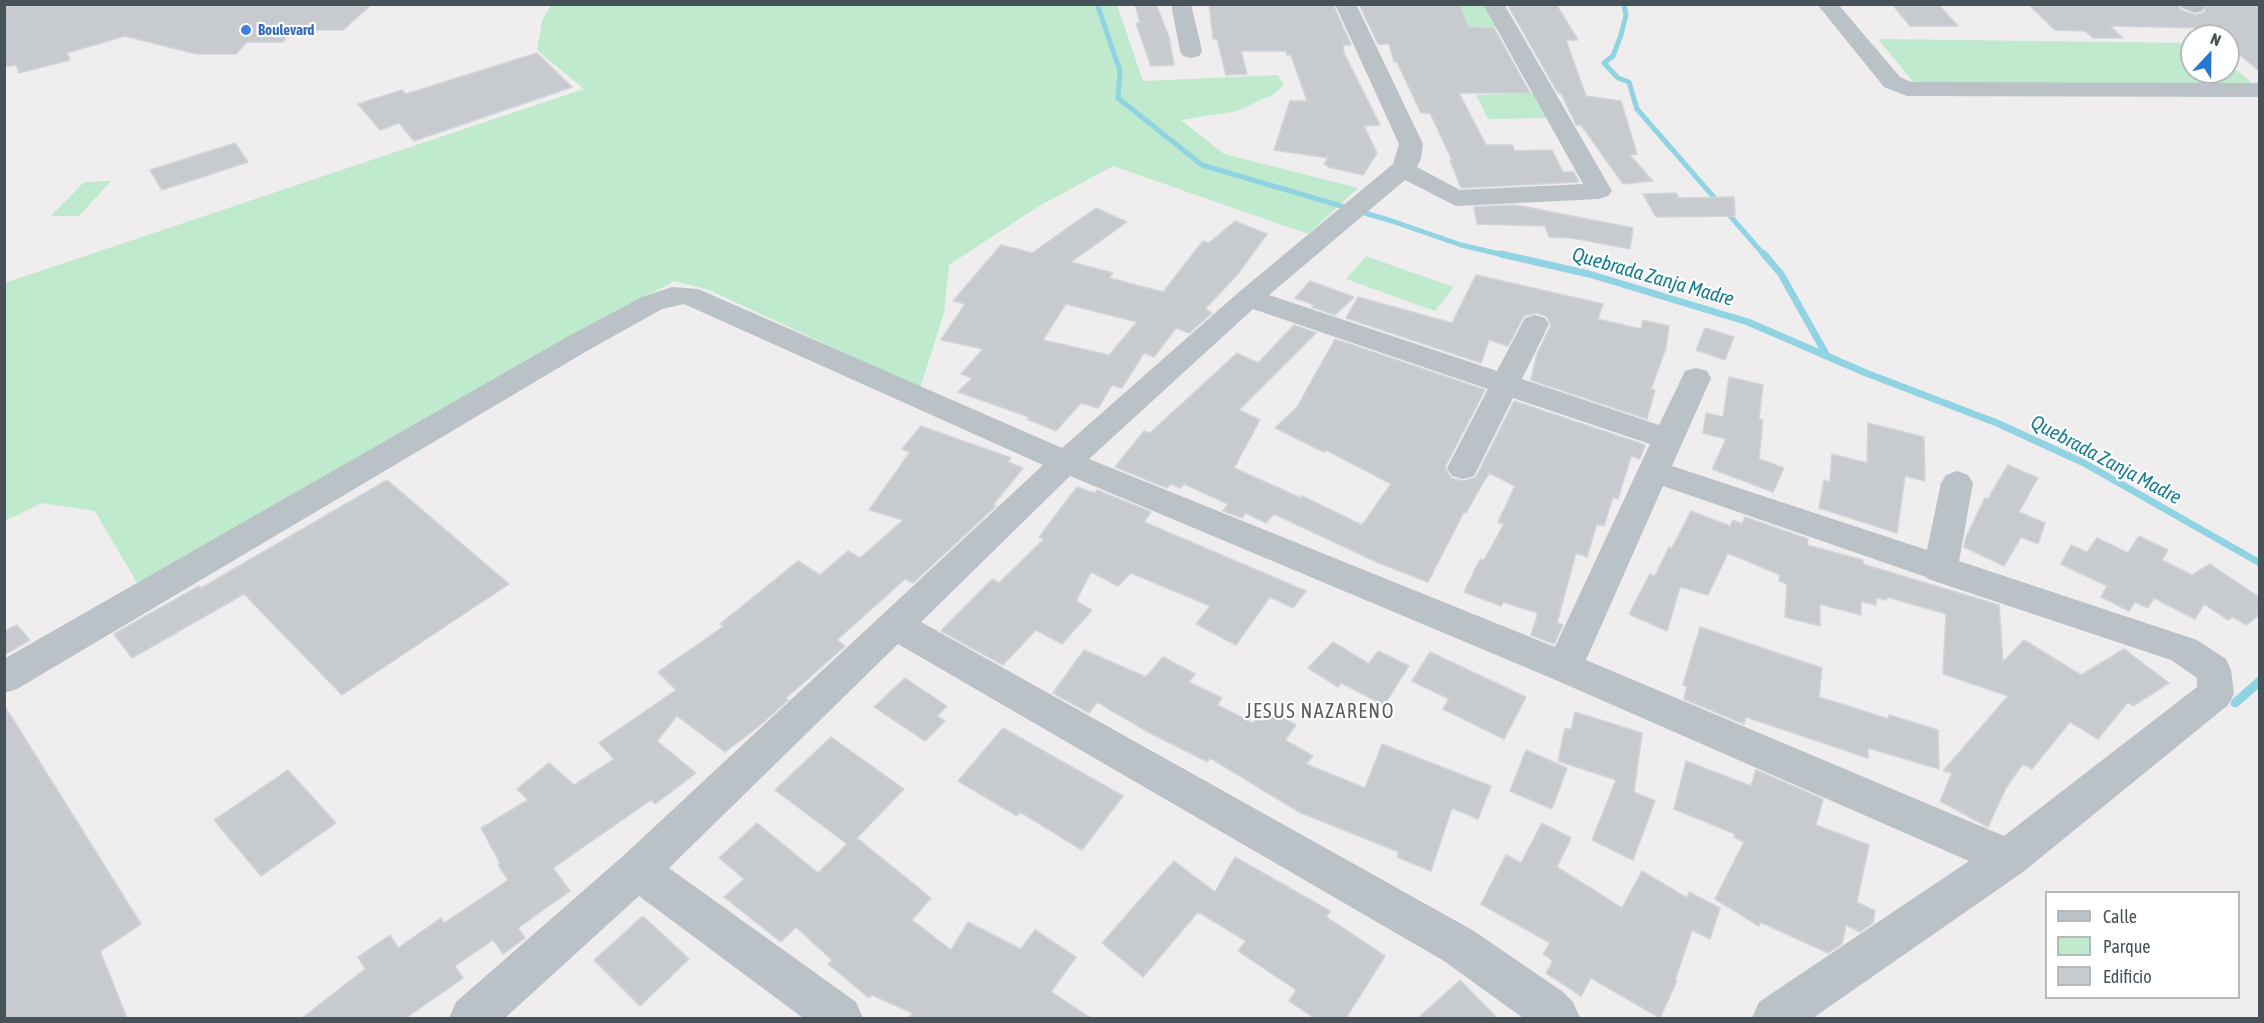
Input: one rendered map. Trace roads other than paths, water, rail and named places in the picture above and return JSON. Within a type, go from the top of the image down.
[{"type":"street","points":[[1181,4],[1191,51]]},
{"type":"street","points":[[472,1018],[638,870],[1066,462],[1249,298],[1403,170],[1409,159],[1411,144],[1346,4]]},
{"type":"street","points":[[1403,170],[1455,198],[1599,190],[1493,4]]},
{"type":"street","points":[[1827,4],[1892,82],[1907,89],[2259,90]]},
{"type":"street","points":[[4,678],[577,344],[652,303],[672,296],[688,295],[1066,462],[1564,667],[2008,858]]},
{"type":"street","points":[[1249,298],[1668,439]]},
{"type":"street","points":[[1462,468],[1535,324]]},
{"type":"street","points":[[1564,667],[1696,378]]},
{"type":"street","points":[[1653,471],[1940,570],[2184,650],[2213,670],[2216,681],[2215,694],[2008,858],[1775,1018]]},
{"type":"street","points":[[1940,570],[1957,483]]},
{"type":"street","points":[[895,625],[1459,946],[1547,1008],[1557,1018]]},
{"type":"street","points":[[638,870],[840,1018]]},
{"type":"waterway","name":"Quebrada Zanja Madre","points":[[1097,4],[1120,71],[1118,98],[1202,165],[1392,221],[1461,245],[1508,256]]},
{"type":"waterway","points":[[1624,4],[1626,15],[1621,35],[1613,56],[1604,63],[1618,78],[1629,82],[1637,109],[1765,256]]},
{"type":"waterway","name":"Quebrada Zanja Madre","points":[[1501,254],[1589,274],[1748,322],[1866,373],[1997,423],[2084,463],[2260,563]]},
{"type":"waterway","points":[[1764,254],[1781,274],[1827,356]]},
{"type":"waterway","points":[[2235,703],[2260,681]]},
{"type":"place","name":"Boulevard","points":[[246,30]]},
{"type":"district","name":"JESUS NAZARENO","points":[[1320,712]]}]
